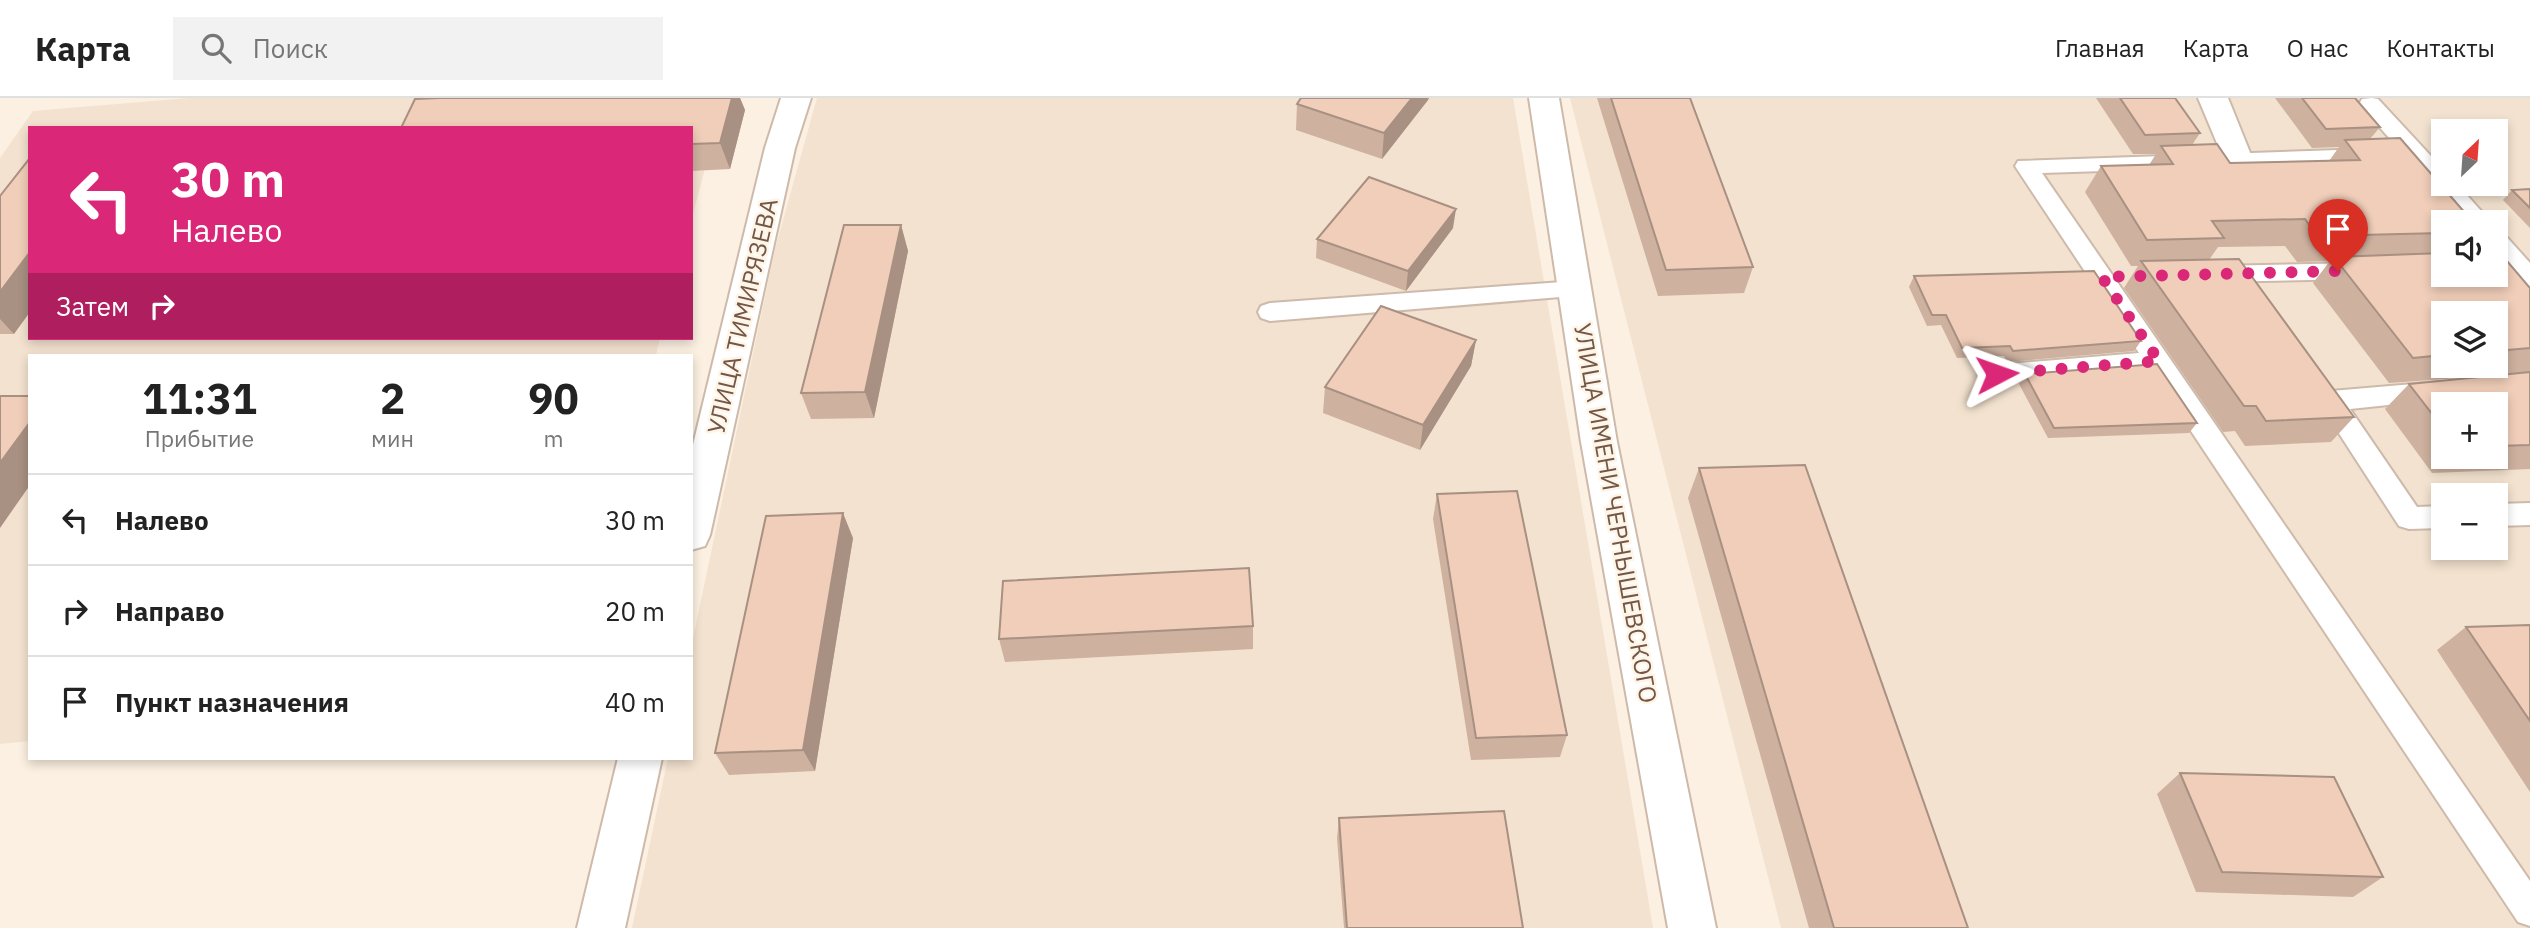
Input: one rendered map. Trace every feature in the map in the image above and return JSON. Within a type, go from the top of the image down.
[{"type":"street","name":"УЛИЦА ТИМИРЯЗЕВА","points":[[693,526],[780,148],[796,98]]},
{"type":"street","name":"УЛИЦА ИМЕНИ ЧЕРНЫШЕВСКОГО","points":[[1544,98],[1599,442],[1692,928]]},
{"type":"street","points":[[2213,98],[2238,160]]},
{"type":"street","points":[[601,928],[640,760]]},
{"type":"lane","points":[[2370,104],[2431,170]]},
{"type":"lane","points":[[2417,154],[2026,166],[2115,277],[2159,361],[2530,911]]},
{"type":"lane","points":[[2455,196],[2468,210]]},
{"type":"lane","points":[[2508,254],[2525,273]]},
{"type":"lane","points":[[2183,275],[2375,271]]},
{"type":"lane","points":[[1270,312],[1576,289]]},
{"type":"lane","points":[[1997,374],[2159,361]]},
{"type":"lane","points":[[2431,517],[2409,518],[2331,401],[2464,389]]},
{"type":"shaded area","points":[[189,98],[724,98],[693,214],[693,126],[28,126],[28,340],[660,340],[656,354],[28,354],[28,741],[0,744],[0,158],[33,111]]},
{"type":"shaded area","points":[[817,98],[1513,98],[1653,928],[632,928],[668,760],[693,760],[693,638],[775,249]]},
{"type":"shaded area","points":[[1570,98],[2530,98],[2530,928],[1781,928]]},
{"type":"building","points":[[732,98],[720,143],[693,144],[693,126],[402,126],[415,99]]},
{"type":"building","points":[[1301,98],[1412,98],[1384,133],[1297,104]]},
{"type":"building","points":[[1611,98],[1690,98],[1753,267],[1666,270]]},
{"type":"building","points":[[2120,98],[2175,98],[2200,133],[2145,135]]},
{"type":"building","points":[[2302,98],[2355,98],[2380,127],[2326,129]]},
{"type":"building","points":[[2400,138],[2431,174],[2431,196],[2450,196],[2463,210],[2431,210],[2431,233],[2317,236],[2305,219],[2212,221],[2224,238],[2147,240],[2101,166],[2173,164],[2161,146],[2217,144],[2230,163],[2360,160],[2345,140]]},
{"type":"building","points":[[28,161],[28,255],[0,292],[0,196]]},
{"type":"building","points":[[1369,177],[1456,209],[1408,271],[1317,239]]},
{"type":"building","points":[[2530,189],[2530,208],[2512,190]]},
{"type":"building","points":[[844,225],[901,225],[865,392],[801,393]]},
{"type":"building","points":[[2431,253],[2431,287],[2508,287],[2508,262],[2530,288],[2530,348],[2508,350],[2508,301],[2431,301],[2431,356],[2413,358],[2334,257]]},
{"type":"building","points":[[2239,259],[2354,417],[2266,421],[2256,406],[2244,406],[2141,261]]},
{"type":"building","points":[[2094,271],[2141,341],[2013,351],[2010,346],[1962,348],[1946,315],[1932,315],[1914,276]]},
{"type":"building","points":[[1381,306],[1476,340],[1423,425],[1325,387]]},
{"type":"building","points":[[2157,364],[2197,423],[2054,428],[2025,374]]},
{"type":"building","points":[[2530,372],[2530,445],[2508,446],[2508,392],[2431,392],[2431,412],[2409,384],[2470,378],[2508,378],[2508,374]]},
{"type":"building","points":[[0,396],[28,396],[28,425],[0,463]]},
{"type":"building","points":[[1805,465],[1968,928],[1834,928],[1699,468]]},
{"type":"building","points":[[1517,491],[1567,735],[1476,738],[1437,494]]},
{"type":"building","points":[[843,513],[803,750],[715,753],[766,516]]},
{"type":"building","points":[[1249,568],[1253,626],[999,639],[1003,581]]},
{"type":"building","points":[[2530,625],[2530,721],[2466,627]]},
{"type":"building","points":[[2180,773],[2334,777],[2383,877],[2222,872]]},
{"type":"building","points":[[1504,811],[1523,928],[1347,928],[1339,818]]},
{"type":"route","points":[[1997,374],[2159,361],[2102,277],[2338,271]]}]
